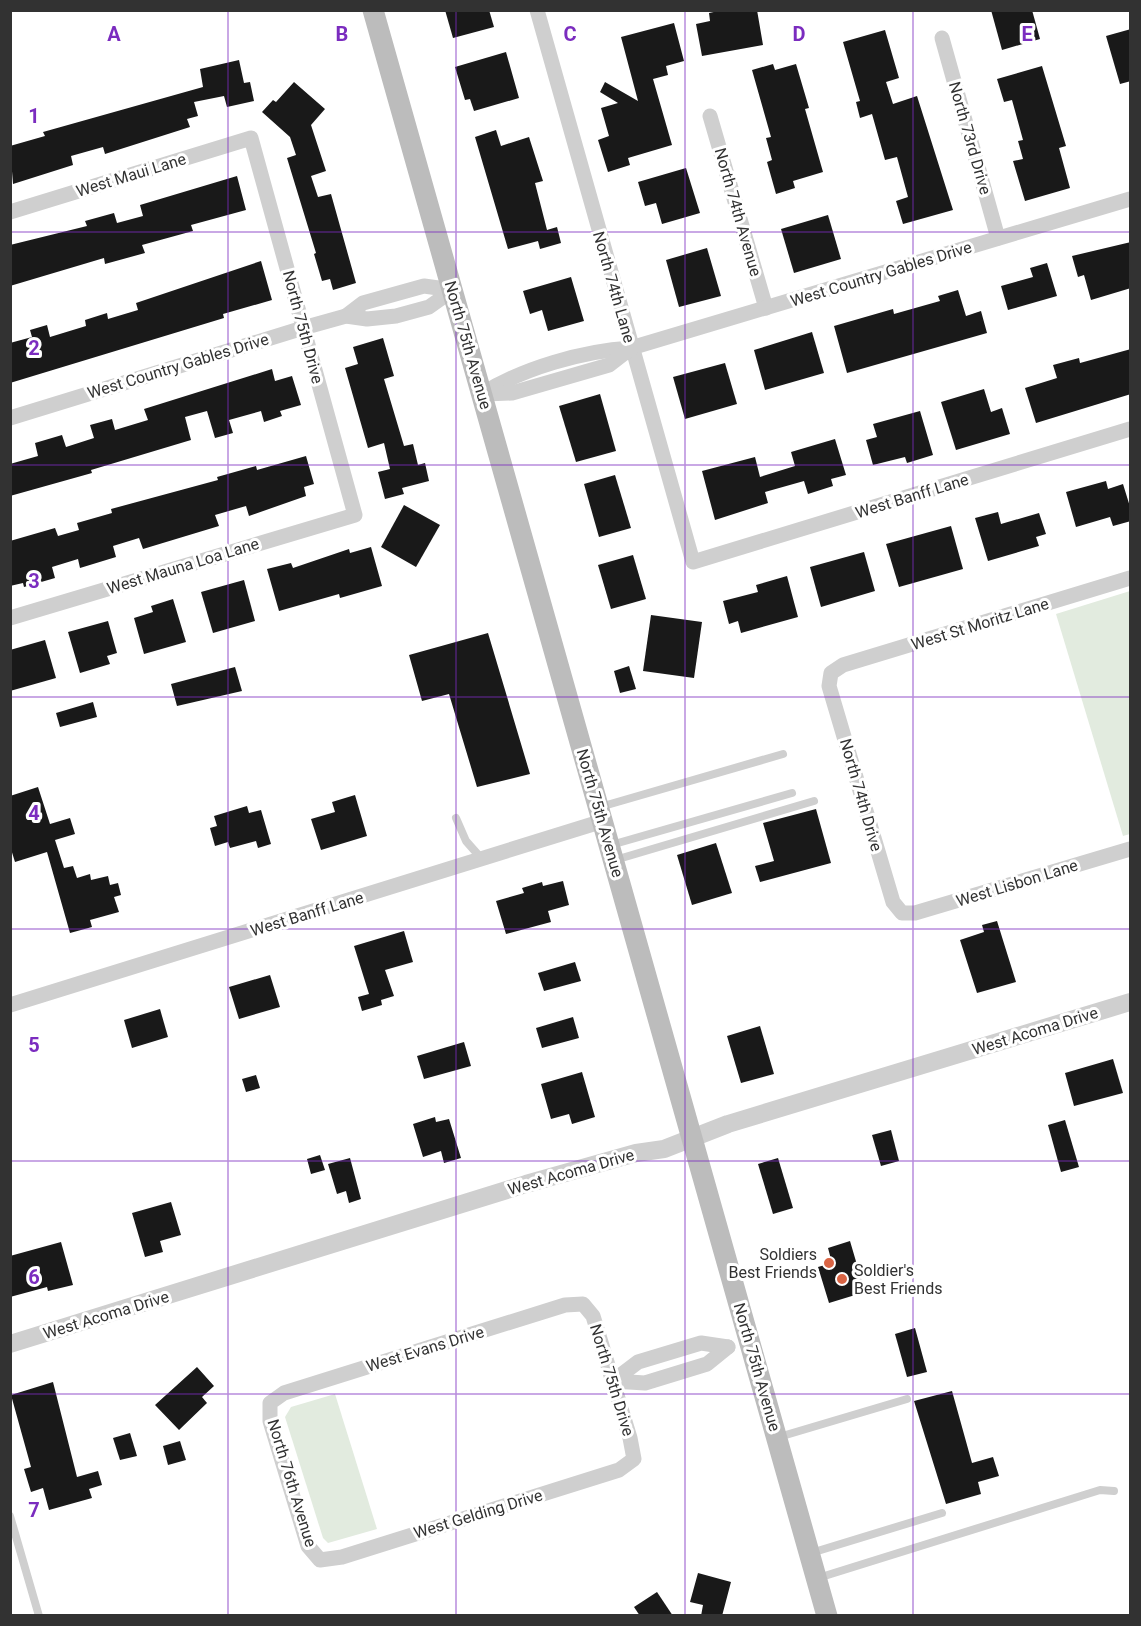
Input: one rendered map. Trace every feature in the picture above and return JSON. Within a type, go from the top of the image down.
[{"type":"main road","name":"North 75th Avenue","points":[[373,10],[827,1616]]},
{"type":"street","name":"North 74th Lane","points":[[537,10],[693,562]]},
{"type":"street","name":"North 73rd Drive","points":[[942,38],[998,238]]},
{"type":"street","name":"North 74th Avenue","points":[[710,116],[766,308]]},
{"type":"street","name":"West Maui Lane","points":[[10,212],[251,138]]},
{"type":"street","name":"North 75th Drive","points":[[251,138],[356,515]]},
{"type":"street","name":"West Country Gables Drive","points":[[482,394],[513,376],[603,350],[631,348],[1131,199]]},
{"type":"street","name":"West Country Gables Drive","points":[[10,418],[346,316],[363,303],[424,286],[453,290]]},
{"type":"street","name":"West Country Gables Drive","points":[[346,316],[368,319],[396,316],[429,307],[453,290]]},
{"type":"street","name":"West Banff Lane","points":[[693,562],[1131,429]]},
{"type":"street","name":"West Mauna Loa Lane","points":[[10,618],[356,515]]},
{"type":"street","name":"West St Moritz Lane","points":[[831,673],[843,665],[1131,578]]},
{"type":"street","name":"North 74th Drive","points":[[831,673],[829,686],[893,902],[902,913]]},
{"type":"street","name":"West Banff Lane","points":[[10,1005],[481,858],[601,814]]},
{"type":"street","name":"West Lisbon Lane","points":[[902,913],[915,913],[1131,849]]},
{"type":"street","name":"West Acoma Drive","points":[[10,1344],[526,1184],[636,1153],[664,1149],[728,1124],[1131,1002]]},
{"type":"street","name":"North 75th Drive","points":[[583,1304],[593,1316],[630,1437],[634,1459]]},
{"type":"street","name":"West Evans Drive","points":[[270,1403],[284,1393],[565,1305],[583,1304]]},
{"type":"street","points":[[613,1381],[638,1362],[666,1353],[701,1343],[728,1347]]},
{"type":"street","points":[[613,1381],[645,1383],[673,1375],[707,1364],[728,1347]]},
{"type":"street","name":"North 76th Avenue","points":[[270,1403],[270,1420],[308,1546],[320,1560]]},
{"type":"street","name":"West Gelding Drive","points":[[320,1560],[342,1557],[619,1470],[634,1459]]},
{"type":"lane","points":[[601,814],[783,754]]},
{"type":"lane","points":[[611,853],[792,793]]},
{"type":"lane","points":[[611,853],[814,801]]},
{"type":"lane","points":[[456,818],[466,841],[481,858]]},
{"type":"lane","points":[[728,1347],[750,1340]]},
{"type":"lane","points":[[666,1353],[673,1375]]},
{"type":"lane","points":[[777,1438],[907,1400]]},
{"type":"lane","points":[[817,1579],[1100,1490],[1113,1491]]},
{"type":"lane","points":[[810,1553],[942,1513]]},
{"type":"lane","points":[[10,1516],[37,1615]]},
{"type":"shaded area","points":[[1130,591],[1130,834],[1123,836],[1056,614]]},
{"type":"shaded area","points":[[335,1394],[377,1529],[328,1543],[323,1538],[285,1417],[291,1407]]},
{"type":"building","points":[[445,10],[489,10],[494,27],[453,38]]},
{"type":"building","points":[[723,10],[757,10],[763,45],[702,56],[696,24],[710,21],[709,13]]},
{"type":"building","points":[[991,10],[1032,10],[1040,39],[1002,50]]},
{"type":"building","points":[[674,23],[684,61],[666,66],[668,75],[653,79],[672,145],[628,158],[630,165],[608,172],[598,140],[609,136],[601,108],[618,103],[600,92],[605,82],[638,101],[621,37]]},
{"type":"building","points":[[1131,29],[1131,81],[1120,84],[1106,36]]},
{"type":"building","points":[[885,30],[899,78],[886,82],[893,104],[917,96],[953,210],[903,224],[896,201],[908,197],[897,157],[885,160],[872,114],[860,118],[856,102],[860,101],[843,42]]},
{"type":"building","points":[[506,52],[519,98],[474,111],[470,99],[465,100],[455,67]]},
{"type":"building","points":[[239,60],[244,83],[250,82],[254,101],[227,107],[224,96],[194,102],[198,116],[187,119],[190,127],[105,154],[103,147],[71,156],[73,165],[13,184],[10,146],[45,136],[43,132],[203,87],[200,69]]},
{"type":"building","points":[[773,64],[775,70],[796,64],[809,108],[805,109],[823,172],[793,181],[795,188],[776,194],[767,162],[772,160],[766,138],[771,137],[752,70]]},
{"type":"building","points":[[1042,66],[1066,146],[1059,148],[1070,188],[1025,201],[1013,161],[1023,159],[1018,141],[1023,140],[1012,100],[1004,102],[997,79]]},
{"type":"building","points":[[294,82],[325,109],[311,125],[326,171],[311,176],[318,197],[331,194],[356,283],[333,290],[330,279],[322,281],[314,254],[316,253],[287,158],[296,155],[290,137],[262,112],[273,100],[276,102]]},
{"type":"building","points":[[496,130],[501,146],[529,137],[543,181],[535,183],[547,230],[557,227],[561,243],[540,249],[538,241],[508,249],[475,137]]},
{"type":"building","points":[[686,168],[700,213],[662,224],[656,203],[645,206],[638,182]]},
{"type":"building","points":[[237,176],[246,210],[191,225],[193,231],[142,245],[145,253],[105,264],[104,258],[10,286],[10,245],[87,226],[85,221],[114,213],[117,223],[143,216],[140,205]]},
{"type":"building","points":[[828,215],[841,259],[794,273],[781,229]]},
{"type":"building","points":[[1131,242],[1131,288],[1091,300],[1084,275],[1078,277],[1072,256]]},
{"type":"building","points":[[707,248],[721,296],[679,307],[666,260]]},
{"type":"building","points":[[261,261],[272,300],[223,314],[224,318],[10,383],[10,343],[32,337],[30,330],[47,325],[50,337],[86,326],[85,320],[107,313],[108,319],[138,310],[136,303]]},
{"type":"building","points":[[1047,263],[1057,296],[1008,310],[1001,286],[1033,277],[1030,268]]},
{"type":"building","points":[[571,277],[584,321],[548,331],[542,310],[530,314],[523,291]]},
{"type":"building","points":[[958,290],[966,316],[981,311],[987,333],[847,373],[834,326],[893,309],[894,314],[940,301],[938,296]]},
{"type":"building","points":[[812,332],[824,373],[765,390],[754,350]]},
{"type":"building","points":[[383,338],[394,376],[384,379],[404,446],[413,444],[418,465],[425,463],[429,481],[402,488],[404,494],[385,499],[378,472],[390,469],[384,443],[368,448],[345,368],[358,364],[353,347]]},
{"type":"building","points":[[1131,349],[1131,394],[1036,423],[1025,388],[1057,378],[1053,365],[1079,358],[1080,363]]},
{"type":"building","points":[[725,363],[737,404],[685,419],[673,377]]},
{"type":"building","points":[[272,369],[275,381],[292,376],[301,405],[280,411],[282,416],[264,422],[261,411],[229,420],[233,433],[215,438],[207,411],[185,417],[191,440],[91,470],[92,473],[10,496],[10,464],[38,456],[35,443],[62,435],[66,447],[94,438],[90,425],[112,419],[115,430],[148,420],[144,409]]},
{"type":"building","points":[[984,389],[991,412],[1002,408],[1010,434],[956,450],[941,402]]},
{"type":"building","points":[[600,394],[616,451],[576,462],[559,406]]},
{"type":"building","points":[[920,411],[933,455],[907,463],[905,457],[873,465],[866,440],[877,437],[873,424]]},
{"type":"building","points":[[835,439],[846,475],[831,479],[833,486],[808,494],[804,481],[765,492],[768,503],[715,520],[702,471],[755,457],[760,477],[795,466],[791,452]]},
{"type":"building","points":[[306,456],[314,484],[304,487],[306,496],[249,516],[246,506],[215,515],[219,526],[143,549],[139,538],[113,546],[116,557],[80,568],[78,559],[52,567],[55,578],[24,587],[23,583],[10,586],[10,541],[55,528],[58,536],[79,530],[77,523],[112,513],[111,509],[218,480],[217,477],[256,466],[257,470]]},
{"type":"building","points":[[615,475],[631,528],[599,537],[584,484]]},
{"type":"building","points":[[1106,481],[1108,489],[1123,484],[1131,510],[1131,521],[1113,526],[1110,517],[1076,527],[1066,492]]},
{"type":"building","points":[[404,505],[440,525],[416,567],[381,547]]},
{"type":"building","points":[[998,512],[1001,524],[1039,513],[1046,534],[1036,537],[1039,546],[988,561],[975,518]]},
{"type":"building","points":[[951,526],[963,569],[899,587],[886,544]]},
{"type":"building","points":[[371,547],[382,586],[340,598],[339,594],[279,611],[267,569],[291,563],[293,568],[349,549],[350,553]]},
{"type":"building","points":[[864,552],[875,591],[821,607],[810,567]]},
{"type":"building","points":[[633,555],[646,599],[611,609],[598,565]]},
{"type":"building","points":[[787,576],[798,617],[741,633],[738,621],[729,624],[723,601],[758,592],[756,585]]},
{"type":"building","points":[[244,580],[255,621],[213,633],[201,592]]},
{"type":"building","points":[[173,599],[186,642],[144,654],[134,618],[153,612],[151,606]]},
{"type":"building","points":[[651,615],[702,622],[694,678],[643,671]]},
{"type":"building","points":[[108,621],[117,653],[107,656],[110,664],[80,673],[68,632]]},
{"type":"building","points":[[488,633],[530,774],[477,787],[449,694],[422,701],[409,655]]},
{"type":"building","points":[[45,640],[56,678],[10,691],[10,650]]},
{"type":"building","points":[[629,666],[636,689],[620,693],[614,671]]},
{"type":"building","points":[[235,667],[242,691],[177,706],[171,684]]},
{"type":"building","points":[[93,702],[97,717],[60,727],[56,713]]},
{"type":"building","points":[[38,787],[50,824],[70,818],[75,834],[55,840],[64,868],[73,866],[77,878],[90,874],[91,880],[108,876],[110,885],[118,883],[121,895],[114,897],[119,912],[90,920],[92,927],[70,933],[47,852],[15,862],[10,846],[10,796]]},
{"type":"building","points":[[355,795],[367,836],[321,850],[311,819],[335,812],[332,802]]},
{"type":"building","points":[[247,806],[249,813],[261,810],[271,844],[258,848],[256,841],[230,848],[228,842],[215,846],[210,828],[217,826],[214,816]]},
{"type":"building","points":[[816,809],[831,863],[760,882],[755,866],[774,861],[763,823]]},
{"type":"building","points":[[716,843],[732,893],[692,905],[677,855]]},
{"type":"building","points":[[563,881],[569,905],[548,911],[551,922],[506,934],[496,901],[524,893],[522,888],[542,882],[543,886]]},
{"type":"building","points":[[997,921],[1016,982],[977,993],[960,940],[984,932],[982,925]]},
{"type":"building","points":[[404,931],[413,962],[385,970],[394,996],[381,1000],[382,1005],[362,1011],[358,997],[369,994],[354,946]]},
{"type":"building","points":[[575,962],[581,981],[544,991],[538,973]]},
{"type":"building","points":[[270,975],[280,1007],[239,1019],[229,987]]},
{"type":"building","points":[[160,1009],[168,1037],[132,1048],[124,1020]]},
{"type":"building","points":[[573,1017],[579,1038],[542,1048],[536,1028]]},
{"type":"building","points":[[760,1026],[774,1074],[741,1083],[727,1036]]},
{"type":"building","points":[[464,1042],[471,1066],[424,1079],[417,1056]]},
{"type":"building","points":[[1113,1059],[1123,1093],[1074,1106],[1065,1073]]},
{"type":"building","points":[[582,1072],[595,1117],[572,1124],[569,1114],[551,1119],[541,1084]]},
{"type":"building","points":[[256,1075],[260,1088],[246,1092],[242,1079]]},
{"type":"building","points":[[435,1117],[436,1122],[449,1119],[461,1158],[444,1163],[441,1151],[423,1157],[413,1124]]},
{"type":"building","points":[[1065,1120],[1079,1167],[1061,1172],[1048,1125]]},
{"type":"building","points":[[891,1130],[899,1161],[881,1166],[872,1135]]},
{"type":"building","points":[[320,1155],[325,1170],[311,1174],[307,1159]]},
{"type":"building","points":[[350,1158],[361,1199],[349,1203],[346,1191],[337,1194],[328,1164]]},
{"type":"building","points":[[778,1158],[793,1208],[773,1214],[758,1164]]},
{"type":"building","points":[[171,1202],[181,1235],[160,1241],[163,1252],[145,1257],[132,1213]]},
{"type":"building","name":"Soldier's Best Friends","points":[[850,1241],[865,1292],[829,1303],[818,1267],[832,1263],[828,1248]]},
{"type":"building","points":[[61,1242],[73,1285],[48,1291],[47,1287],[10,1297],[10,1256]]},
{"type":"building","points":[[915,1328],[927,1372],[907,1377],[895,1334]]},
{"type":"building","points":[[197,1367],[214,1386],[202,1397],[207,1403],[179,1430],[155,1405]]},
{"type":"building","points":[[53,1382],[77,1477],[98,1471],[102,1485],[89,1489],[92,1498],[49,1510],[43,1488],[31,1492],[24,1469],[31,1467],[11,1395]]},
{"type":"building","points":[[952,1391],[972,1463],[993,1457],[999,1476],[978,1482],[981,1494],[946,1504],[914,1401]]},
{"type":"building","points":[[130,1433],[137,1456],[120,1460],[113,1438]]},
{"type":"building","points":[[180,1441],[186,1460],[168,1465],[163,1446]]},
{"type":"building","points":[[698,1573],[731,1582],[722,1616],[701,1616],[703,1605],[690,1602]]},
{"type":"building","points":[[657,1592],[673,1616],[640,1616],[634,1607]]},
{"type":"place","name":"Soldiers Best Friends","points":[[829,1263]]},
{"type":"place","name":"Soldier's Best Friends","points":[[842,1279]]}]
